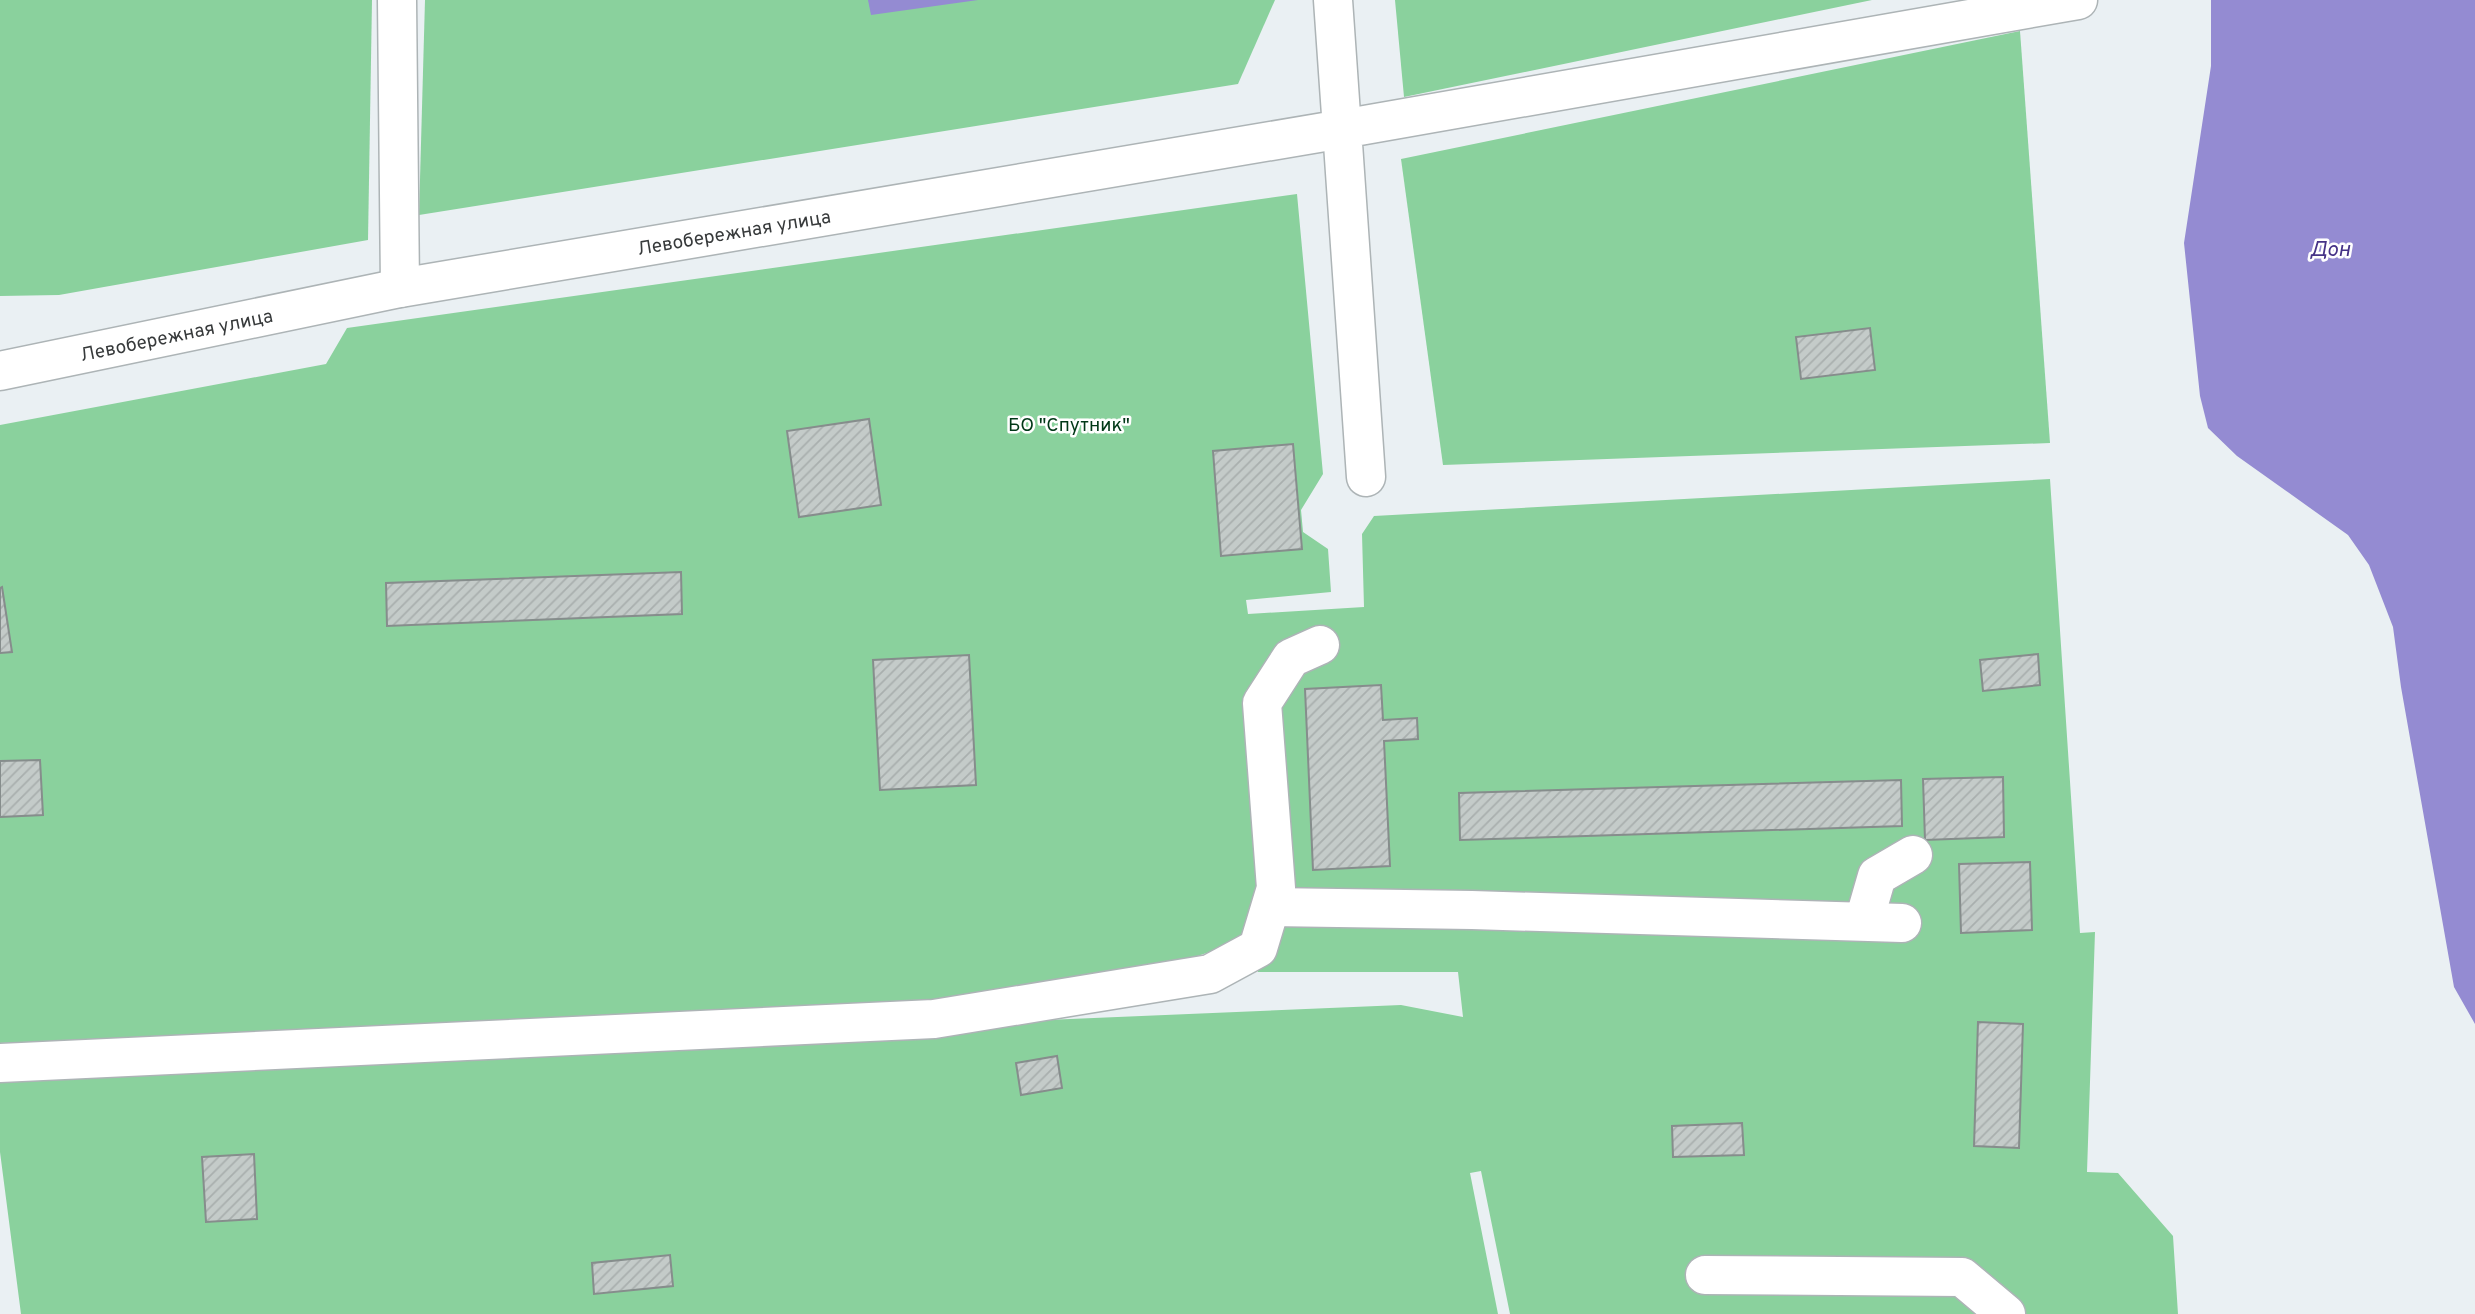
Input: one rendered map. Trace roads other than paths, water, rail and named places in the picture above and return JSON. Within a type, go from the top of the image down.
[{"type":"street","points":[[397,0],[400,288]]},
{"type":"street","points":[[1333,0],[1366,477]]},
{"type":"street","name":"Левобережная улица","points":[[0,371],[400,288],[1342,129],[2078,0]]},
{"type":"street","points":[[0,1063],[934,1019],[1210,974],[1258,948],[1276,888],[1262,703],[1291,658],[1320,645]]},
{"type":"street","points":[[1864,921],[1877,876],[1913,855]]},
{"type":"street","points":[[1270,907],[1472,910],[1902,923]]},
{"type":"street","points":[[1705,1275],[1962,1277],[2006,1314]]},
{"type":"water","points":[[868,0],[978,0],[871,15]]},
{"type":"water","name":"Дон","points":[[2211,0],[2475,0],[2475,1024],[2454,987],[2401,687],[2393,627],[2369,565],[2348,535],[2237,456],[2208,428],[2200,396],[2184,243],[2211,66]]},
{"type":"park label","name":"БО \"Спутник\"","points":[[1069,424]]}]
